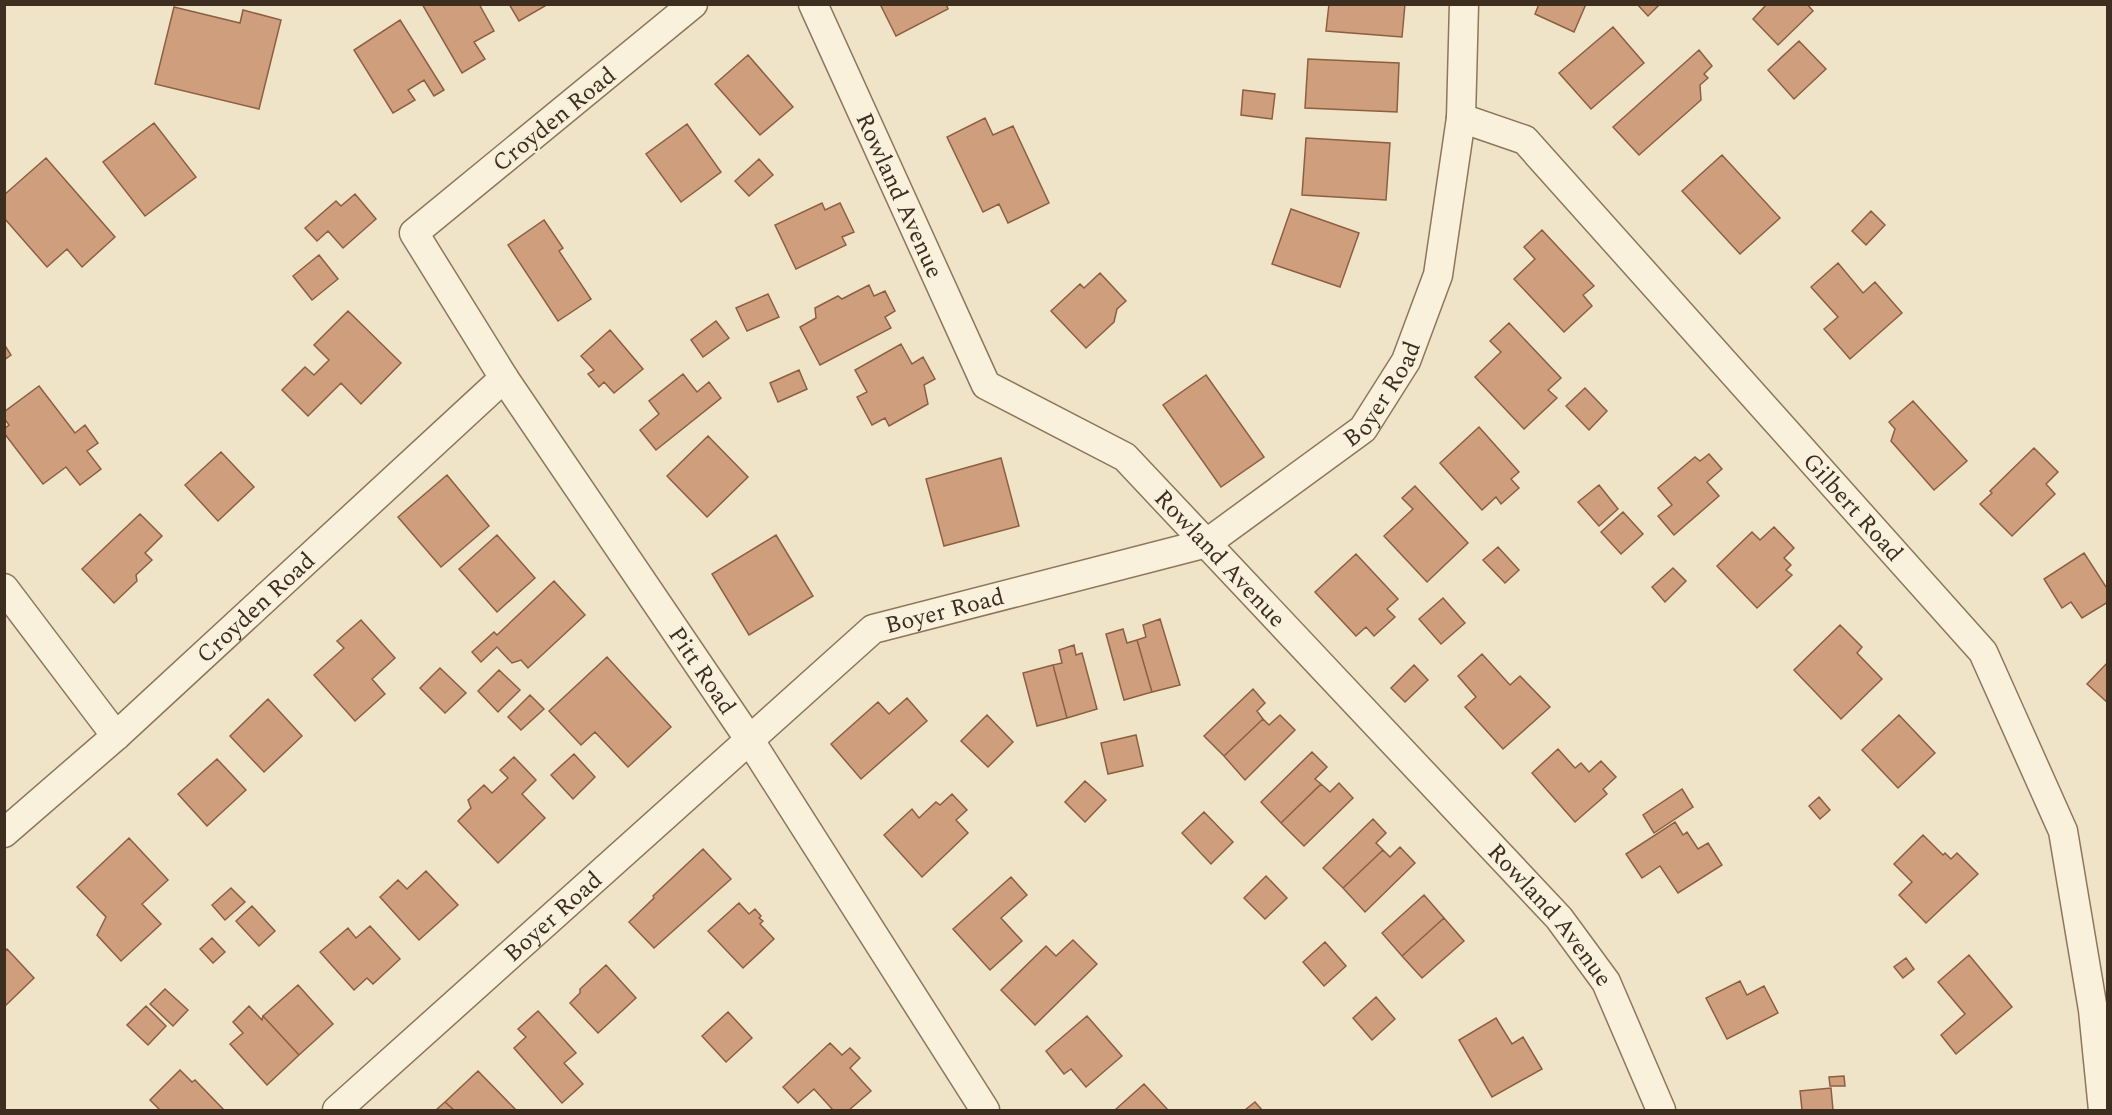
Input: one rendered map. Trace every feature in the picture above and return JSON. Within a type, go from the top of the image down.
[{"type":"street","name":"Croyden Road","points":[[414,233],[693,4]]},
{"type":"street","name":"Rowland Avenue","points":[[813,4],[986,385],[1125,458],[1559,918],[1606,982],[1661,1110]]},
{"type":"street","points":[[1461,118],[1464,4]]},
{"type":"street","name":"Boyer Road","points":[[337,1110],[873,629],[1207,543],[1363,429],[1406,361],[1438,275],[1461,118]]},
{"type":"street","name":"Gilbert Road","points":[[1461,118],[1525,140],[1983,651],[2063,831],[2093,1010],[2103,1110]]},
{"type":"street","name":"Pitt Road","points":[[414,233],[504,378],[749,740],[985,1110]]},
{"type":"street","name":"Croyden Road","points":[[4,833],[116,736],[504,378]]},
{"type":"street","points":[[4,588],[116,736]]},
{"type":"building","points":[[422,4],[479,4],[494,31],[474,42],[485,59],[462,73]]},
{"type":"building","points":[[509,4],[544,4],[545,6],[519,21]]},
{"type":"building","points":[[880,4],[946,4],[948,9],[896,36]]},
{"type":"building","points":[[1329,4],[1405,4],[1402,37],[1326,31]]},
{"type":"building","points":[[1539,4],[1586,4],[1574,32],[1535,14]]},
{"type":"building","points":[[1637,4],[1660,4],[1648,16]]},
{"type":"building","points":[[1767,4],[1807,4],[1813,11],[1778,45],[1753,19]]},
{"type":"building","points":[[174,7],[240,23],[243,10],[281,20],[259,109],[155,84]]},
{"type":"building","points":[[400,20],[444,90],[434,96],[424,80],[408,90],[415,100],[393,113],[354,50]]},
{"type":"building","points":[[1613,27],[1644,63],[1591,109],[1559,73]]},
{"type":"building","points":[[1799,41],[1826,69],[1794,99],[1768,70]]},
{"type":"building","points":[[1699,50],[1712,66],[1704,74],[1708,78],[1700,85],[1701,100],[1639,155],[1613,127]]},
{"type":"building","points":[[748,55],[793,107],[760,135],[715,84]]},
{"type":"building","points":[[1308,59],[1399,63],[1397,112],[1305,108]]},
{"type":"building","points":[[1243,90],[1275,94],[1272,119],[1241,115]]},
{"type":"building","points":[[985,118],[993,135],[1013,126],[1049,203],[1008,223],[999,204],[983,212],[947,137]]},
{"type":"building","points":[[154,123],[196,177],[145,216],[103,162]]},
{"type":"building","points":[[687,124],[721,172],[681,202],[646,154]]},
{"type":"building","points":[[1306,138],[1390,143],[1386,200],[1302,195]]},
{"type":"building","points":[[1722,155],[1780,218],[1740,254],[1682,191]]},
{"type":"building","points":[[46,158],[115,237],[82,267],[67,249],[47,267],[4,218],[4,195]]},
{"type":"building","points":[[759,159],[773,175],[749,196],[735,181]]},
{"type":"building","points":[[355,194],[376,219],[343,248],[328,231],[317,241],[305,228],[336,201],[341,206]]},
{"type":"building","points":[[822,203],[825,210],[840,203],[854,232],[842,237],[846,245],[796,269],[775,225]]},
{"type":"building","points":[[1291,209],[1359,233],[1340,287],[1272,264]]},
{"type":"building","points":[[1871,211],[1885,225],[1866,245],[1852,231]]},
{"type":"building","points":[[544,220],[563,248],[559,251],[591,299],[558,321],[508,245]]},
{"type":"building","points":[[1542,230],[1594,286],[1583,295],[1592,306],[1564,332],[1514,279],[1535,259],[1524,247]]},
{"type":"building","points":[[319,255],[338,279],[312,300],[293,276]]},
{"type":"building","points":[[1838,263],[1863,293],[1875,282],[1902,313],[1850,359],[1824,329],[1838,317],[1811,287]]},
{"type":"building","points":[[1100,273],[1126,301],[1117,309],[1114,322],[1086,348],[1051,311],[1080,284],[1084,288]]},
{"type":"building","points":[[869,285],[874,296],[885,291],[895,311],[885,317],[891,328],[820,365],[800,327],[816,318],[815,308],[838,296],[842,299]]},
{"type":"building","points":[[768,294],[779,317],[747,331],[736,308]]},
{"type":"building","points":[[348,311],[401,363],[361,404],[341,383],[308,416],[282,390],[305,367],[314,375],[329,360],[314,345]]},
{"type":"building","points":[[716,321],[729,338],[703,357],[691,340]]},
{"type":"building","points":[[1509,323],[1561,378],[1548,390],[1557,398],[1524,429],[1475,377],[1501,352],[1490,341]]},
{"type":"building","points":[[610,330],[643,369],[614,393],[604,382],[599,387],[588,374],[594,370],[581,356]]},
{"type":"building","points":[[4,344],[11,355],[4,360]]},
{"type":"building","points":[[901,344],[912,364],[923,357],[935,379],[924,385],[928,404],[889,426],[885,418],[872,425],[857,397],[867,392],[855,370]]},
{"type":"building","points":[[799,370],[807,389],[778,402],[770,383]]},
{"type":"building","points":[[683,374],[697,392],[709,382],[721,398],[656,450],[640,430],[659,414],[649,401]]},
{"type":"building","points":[[1206,375],[1264,457],[1221,487],[1163,405]]},
{"type":"building","points":[[39,386],[75,433],[85,425],[98,443],[87,451],[101,469],[80,485],[66,467],[43,484],[4,433],[4,429],[9,425],[4,418],[4,412]]},
{"type":"building","points":[[1585,388],[1607,411],[1589,430],[1566,406]]},
{"type":"building","points":[[1913,401],[1967,461],[1934,490],[1891,441],[1895,429],[1889,422]]},
{"type":"building","points":[[1479,427],[1519,472],[1511,479],[1519,488],[1501,504],[1496,497],[1482,510],[1440,463]]},
{"type":"building","points":[[708,436],[748,477],[707,517],[667,476]]},
{"type":"building","points":[[2034,448],[2058,472],[2046,484],[2055,494],[2012,536],[1980,504],[1992,493],[1990,491]]},
{"type":"building","points":[[221,452],[254,487],[218,521],[185,485]]},
{"type":"building","points":[[1709,454],[1722,469],[1707,482],[1719,496],[1674,535],[1658,516],[1672,505],[1658,488],[1695,457],[1700,461]]},
{"type":"building","points":[[1001,458],[1019,526],[944,546],[926,479]]},
{"type":"building","points":[[447,475],[489,526],[441,567],[398,517]]},
{"type":"building","points":[[1599,485],[1618,509],[1599,526],[1578,502]]},
{"type":"building","points":[[1415,486],[1468,543],[1427,582],[1384,536],[1413,509],[1402,498]]},
{"type":"building","points":[[1623,512],[1643,534],[1621,554],[1601,532]]},
{"type":"building","points":[[140,514],[162,536],[145,553],[152,560],[136,575],[137,581],[114,603],[82,569]]},
{"type":"building","points":[[1774,527],[1794,548],[1784,558],[1791,565],[1786,570],[1792,575],[1757,608],[1717,566],[1752,532],[1760,540]]},
{"type":"building","points":[[497,535],[535,578],[497,612],[459,569]]},
{"type":"building","points":[[776,535],[813,596],[749,635],[712,574]]},
{"type":"building","points":[[1498,547],[1519,570],[1505,583],[1483,560]]},
{"type":"building","points":[[2084,553],[2108,590],[2108,602],[2082,618],[2071,602],[2062,608],[2044,579]]},
{"type":"building","points":[[1356,554],[1398,599],[1387,609],[1395,617],[1374,636],[1366,627],[1356,636],[1315,592]]},
{"type":"building","points":[[1673,568],[1686,581],[1665,602],[1652,587]]},
{"type":"building","points":[[554,581],[585,615],[528,668],[521,660],[512,663],[497,647],[481,662],[472,652],[494,632],[497,635]]},
{"type":"building","points":[[1443,598],[1465,623],[1441,644],[1419,619]]},
{"type":"building","points":[[1160,619],[1180,685],[1152,692],[1137,640],[1146,637],[1143,625]]},
{"type":"building","points":[[361,620],[395,658],[372,679],[385,694],[355,721],[314,675],[344,648],[337,641]]},
{"type":"building","points":[[1840,625],[1862,647],[1857,653],[1882,679],[1841,719],[1794,670]]},
{"type":"building","points":[[1123,629],[1127,643],[1137,640],[1152,692],[1124,700],[1106,634]]},
{"type":"building","points":[[1074,645],[1076,655],[1082,653],[1097,709],[1067,718],[1053,665],[1062,663],[1059,650]]},
{"type":"building","points":[[1482,654],[1510,685],[1520,676],[1550,707],[1503,749],[1465,707],[1476,697],[1458,676]]},
{"type":"building","points":[[607,657],[671,727],[628,767],[595,732],[581,745],[549,711]]},
{"type":"building","points":[[2108,662],[2108,703],[2087,684]]},
{"type":"building","points":[[1053,665],[1067,718],[1037,726],[1023,673]]},
{"type":"building","points":[[1414,665],[1428,680],[1405,702],[1391,688]]},
{"type":"building","points":[[440,668],[466,693],[445,713],[420,688]]},
{"type":"building","points":[[499,670],[520,690],[498,712],[478,691]]},
{"type":"building","points":[[1253,689],[1265,703],[1257,711],[1263,719],[1224,756],[1204,736]]},
{"type":"building","points":[[530,695],[544,709],[521,730],[508,717]]},
{"type":"building","points":[[907,698],[927,721],[861,779],[831,744],[878,702],[889,714]]},
{"type":"building","points":[[268,699],[302,736],[264,772],[230,736]]},
{"type":"building","points":[[987,715],[1013,742],[988,767],[961,741]]},
{"type":"building","points":[[1280,715],[1295,730],[1245,780],[1224,756],[1263,719],[1269,725]]},
{"type":"building","points":[[1899,715],[1935,753],[1898,788],[1862,750]]},
{"type":"building","points":[[1136,735],[1143,766],[1108,774],[1101,743]]},
{"type":"building","points":[[1558,749],[1575,768],[1581,763],[1589,772],[1601,761],[1616,777],[1603,789],[1607,794],[1575,822],[1532,773]]},
{"type":"building","points":[[1312,752],[1327,767],[1315,779],[1321,784],[1281,823],[1261,802]]},
{"type":"building","points":[[574,754],[595,777],[573,799],[551,775]]},
{"type":"building","points":[[514,757],[536,780],[522,794],[545,818],[498,863],[458,821],[471,808],[468,800],[484,785],[492,793],[508,778],[500,770]]},
{"type":"building","points":[[217,759],[246,790],[207,826],[178,794]]},
{"type":"building","points":[[1085,781],[1106,800],[1085,822],[1065,802]]},
{"type":"building","points":[[1339,783],[1353,798],[1304,846],[1281,823],[1321,784],[1330,792]]},
{"type":"building","points":[[1682,789],[1693,807],[1654,833],[1643,815]]},
{"type":"building","points":[[952,794],[967,810],[956,820],[968,833],[922,877],[884,835],[912,809],[919,818],[936,802],[940,805]]},
{"type":"building","points":[[1819,797],[1830,810],[1820,819],[1809,806]]},
{"type":"building","points":[[1204,812],[1233,842],[1211,864],[1182,833]]},
{"type":"building","points":[[1373,819],[1386,833],[1376,843],[1383,850],[1343,888],[1323,868]]},
{"type":"building","points":[[1675,822],[1683,835],[1687,832],[1698,849],[1708,843],[1722,865],[1678,893],[1660,866],[1642,878],[1626,854]]},
{"type":"building","points":[[1923,835],[1943,855],[1945,853],[1951,859],[1957,853],[1978,874],[1926,923],[1899,895],[1912,882],[1894,864]]},
{"type":"building","points":[[129,838],[168,880],[142,904],[161,924],[121,961],[97,935],[106,917],[77,887]]},
{"type":"building","points":[[1400,847],[1415,863],[1365,912],[1343,888],[1383,850],[1390,857]]},
{"type":"building","points":[[703,849],[731,879],[654,948],[629,922]]},
{"type":"building","points":[[426,871],[458,905],[419,940],[380,897],[398,880],[407,889]]},
{"type":"building","points":[[1266,876],[1287,898],[1265,919],[1244,898]]},
{"type":"building","points":[[1011,877],[1027,895],[1001,918],[1022,941],[990,970],[953,929]]},
{"type":"building","points":[[231,888],[245,902],[225,920],[212,905]]},
{"type":"building","points":[[1424,895],[1444,918],[1402,956],[1382,933]]},
{"type":"building","points":[[739,903],[749,914],[755,909],[763,921],[760,924],[774,939],[743,968],[708,931]]},
{"type":"building","points":[[252,906],[275,931],[259,946],[236,921]]},
{"type":"building","points":[[1444,918],[1464,941],[1422,978],[1402,956]]},
{"type":"building","points":[[370,926],[400,959],[373,984],[367,978],[354,990],[320,952],[348,928],[356,938]]},
{"type":"building","points":[[212,938],[225,952],[213,963],[200,949]]},
{"type":"building","points":[[1073,940],[1097,964],[1035,1025],[1001,990],[1046,946],[1056,956]]},
{"type":"building","points":[[1325,942],[1346,966],[1324,986],[1303,962]]},
{"type":"building","points":[[7,949],[34,978],[4,1007],[4,952]]},
{"type":"building","points":[[1969,955],[2012,1007],[1956,1054],[1941,1035],[1965,1014],[1938,982]]},
{"type":"building","points":[[1906,958],[1914,969],[1903,978],[1894,967]]},
{"type":"building","points":[[606,965],[636,998],[598,1033],[570,1003],[580,993],[580,989]]},
{"type":"building","points":[[1740,981],[1747,995],[1764,986],[1778,1013],[1727,1039],[1706,998]]},
{"type":"building","points":[[298,985],[333,1024],[299,1055],[263,1016]]},
{"type":"building","points":[[165,989],[188,1010],[173,1026],[150,1004]]},
{"type":"building","points":[[1376,997],[1395,1019],[1372,1040],[1353,1018]]},
{"type":"building","points":[[146,1006],[166,1026],[148,1045],[127,1025]]},
{"type":"building","points":[[249,1006],[262,1020],[263,1016],[299,1055],[267,1085],[230,1044],[243,1033],[233,1022]]},
{"type":"building","points":[[538,1011],[576,1053],[564,1063],[583,1084],[562,1103],[514,1048],[526,1037],[518,1029]]},
{"type":"building","points":[[728,1012],[752,1038],[726,1062],[702,1036]]},
{"type":"building","points":[[1087,1016],[1122,1056],[1086,1087],[1071,1069],[1064,1074],[1046,1051]]},
{"type":"building","points":[[1496,1018],[1512,1044],[1523,1037],[1542,1069],[1492,1097],[1459,1040]]},
{"type":"building","points":[[830,1043],[842,1055],[850,1048],[860,1058],[850,1068],[871,1091],[849,1110],[833,1110],[814,1089],[798,1103],[783,1087]]},
{"type":"building","points":[[180,1070],[192,1082],[195,1080],[224,1110],[160,1110],[150,1100]]},
{"type":"building","points":[[478,1071],[516,1110],[454,1110],[445,1102]]},
{"type":"building","points":[[1844,1076],[1845,1086],[1830,1086],[1829,1077]]},
{"type":"building","points":[[1144,1084],[1168,1110],[1115,1110]]},
{"type":"building","points":[[1831,1088],[1833,1110],[1802,1110],[1800,1091]]},
{"type":"building","points":[[445,1102],[454,1110],[436,1110]]},
{"type":"building","points":[[1255,1102],[1262,1110],[1245,1110]]}]
